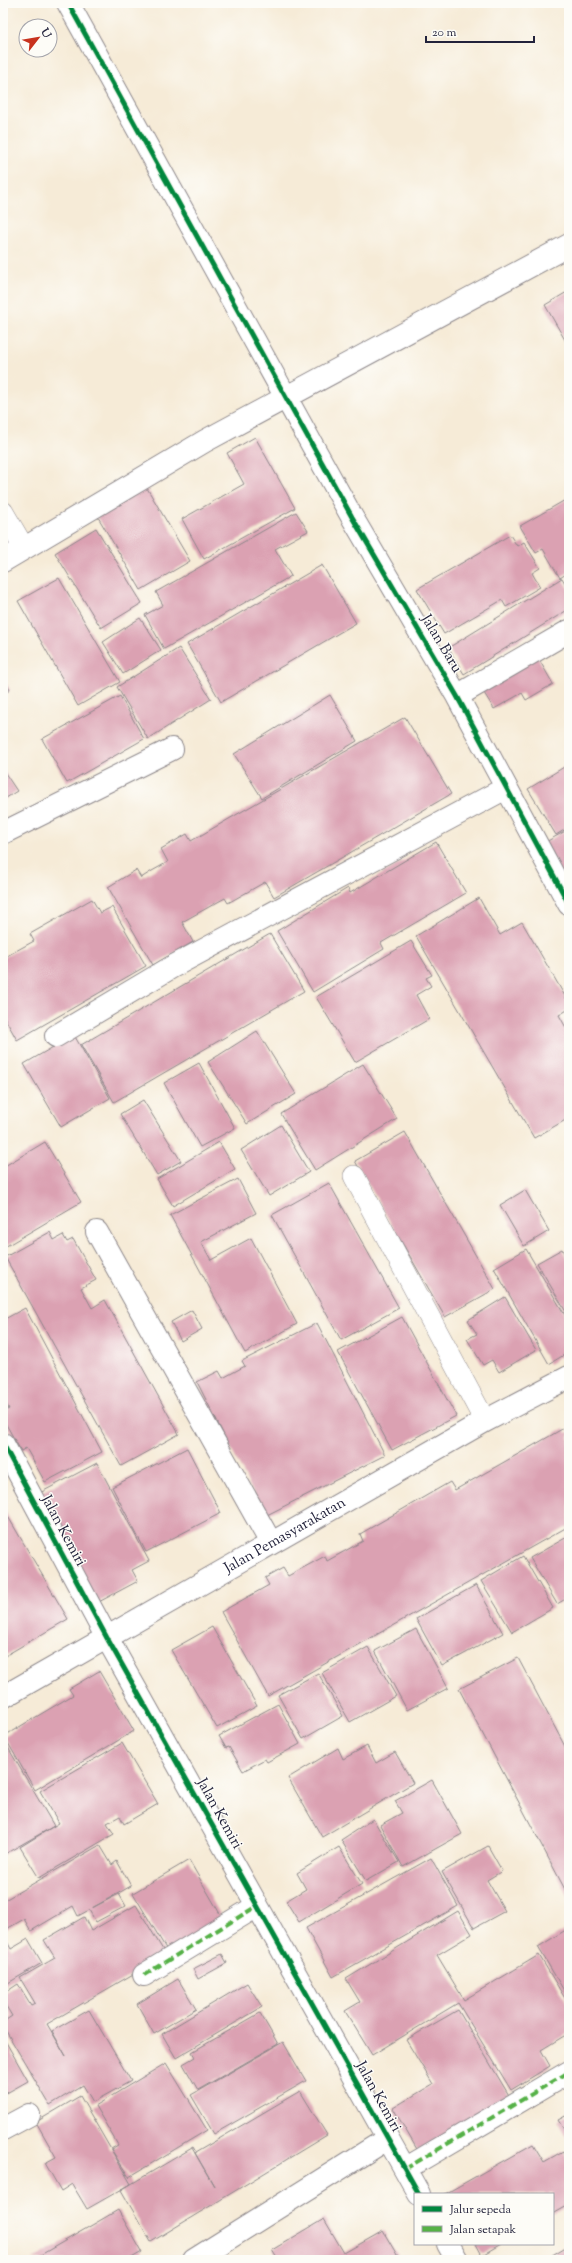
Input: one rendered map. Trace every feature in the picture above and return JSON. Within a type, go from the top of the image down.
[{"type":"street","name":"Jalan Baru","points":[[68,3],[352,517],[457,696],[569,904]]},
{"type":"street","points":[[3,561],[205,441],[286,399],[569,245]]},
{"type":"street","points":[[457,696],[569,631]]},
{"type":"street","points":[[3,833],[172,749]]},
{"type":"street","points":[[56,1036],[172,967],[506,788]]},
{"type":"street","points":[[97,1232],[271,1543]]},
{"type":"street","name":"Jalan Pemasyarakatan","points":[[3,1697],[485,1421],[569,1376]]},
{"type":"street","name":"Jalan Kemiri","points":[[3,1444],[107,1638],[387,2138],[419,2193]]},
{"type":"street","points":[[144,1975],[257,1906]]},
{"type":"street","points":[[405,2169],[569,2072]]},
{"type":"street","points":[[3,2129],[29,2115]]},
{"type":"street","points":[[194,2260],[387,2138]]},
{"type":"street","points":[[449,2245],[457,2260]]},
{"type":"lane","points":[[3,512],[24,548]]},
{"type":"lane","points":[[354,1176],[485,1421]]},
{"type":"building","points":[[567,292],[569,295],[569,347],[545,305]]},
{"type":"building","points":[[255,437],[295,508],[204,559],[182,519],[244,484],[227,453]]},
{"type":"building","points":[[144,483],[190,561],[141,590],[95,512]]},
{"type":"building","points":[[567,499],[569,502],[569,572],[560,578],[543,549],[536,553],[520,526]]},
{"type":"building","points":[[296,512],[308,531],[275,549],[291,576],[164,649],[145,615],[163,605],[156,592]]},
{"type":"building","points":[[96,528],[142,603],[101,628],[55,553]]},
{"type":"building","points":[[510,535],[517,546],[524,542],[540,568],[532,573],[540,587],[506,607],[502,600],[444,634],[417,589]]},
{"type":"building","points":[[322,565],[356,623],[221,702],[187,644]]},
{"type":"building","points":[[59,578],[120,682],[78,706],[18,601]]},
{"type":"building","points":[[562,578],[569,590],[569,609],[464,674],[448,648]]},
{"type":"building","points":[[140,618],[161,650],[123,674],[103,642]]},
{"type":"building","points":[[179,648],[211,699],[148,739],[117,687]]},
{"type":"building","points":[[537,656],[553,684],[526,700],[522,693],[494,709],[481,688]]},
{"type":"building","points":[[3,678],[10,690],[3,694]]},
{"type":"building","points":[[330,695],[357,741],[262,798],[234,754]]},
{"type":"building","points":[[120,696],[144,739],[67,783],[42,739]]},
{"type":"building","points":[[405,717],[451,794],[274,897],[265,882],[228,903],[225,898],[182,922],[193,942],[153,965],[108,887],[136,870],[141,878],[168,862],[161,849],[187,834],[191,841]]},
{"type":"building","points":[[569,764],[569,827],[556,835],[528,789]]},
{"type":"building","points":[[3,770],[17,791],[3,800]]},
{"type":"building","points":[[569,829],[569,888],[544,843]]},
{"type":"building","points":[[436,842],[466,893],[381,943],[384,949],[313,992],[277,931],[348,888],[350,893]]},
{"type":"building","points":[[479,898],[500,935],[522,922],[569,1003],[569,1009],[559,1015],[569,1033],[569,1118],[534,1138],[416,936]]},
{"type":"building","points":[[92,899],[100,913],[112,907],[146,966],[17,1040],[3,1015],[3,958],[34,941],[30,934]]},
{"type":"building","points":[[270,934],[304,991],[114,1102],[81,1045]]},
{"type":"building","points":[[411,941],[432,975],[426,978],[431,986],[416,995],[429,1019],[355,1062],[316,997]]},
{"type":"building","points":[[257,1031],[296,1094],[247,1124],[208,1062]]},
{"type":"building","points":[[74,1035],[110,1098],[61,1127],[24,1064]]},
{"type":"building","points":[[199,1063],[235,1128],[200,1147],[164,1083]]},
{"type":"building","points":[[363,1064],[397,1119],[315,1170],[281,1114]]},
{"type":"building","points":[[143,1100],[181,1161],[157,1175],[120,1114]]},
{"type":"building","points":[[281,1125],[309,1172],[269,1196],[241,1150]]},
{"type":"building","points":[[405,1132],[495,1289],[445,1317],[355,1161]]},
{"type":"building","points":[[45,1142],[81,1202],[3,1248],[3,1167]]},
{"type":"building","points":[[219,1142],[235,1169],[173,1206],[157,1179]]},
{"type":"building","points":[[238,1179],[256,1213],[201,1242],[211,1260],[251,1238],[297,1324],[245,1353],[170,1215]]},
{"type":"building","points":[[329,1183],[399,1308],[341,1340],[272,1215]]},
{"type":"building","points":[[525,1190],[549,1231],[524,1246],[500,1205]]},
{"type":"building","points":[[50,1232],[54,1240],[63,1235],[67,1242],[73,1239],[96,1280],[81,1288],[92,1308],[105,1300],[179,1434],[121,1466],[5,1257]]},
{"type":"building","points":[[526,1249],[569,1322],[569,1352],[549,1364],[494,1268]]},
{"type":"building","points":[[562,1249],[569,1262],[569,1317],[537,1263]]},
{"type":"building","points":[[505,1297],[536,1350],[499,1372],[492,1360],[483,1365],[467,1339],[477,1334],[468,1320]]},
{"type":"building","points":[[25,1308],[102,1452],[45,1482],[26,1448],[21,1451],[3,1419],[3,1412],[9,1409],[3,1398],[3,1320]]},
{"type":"building","points":[[192,1310],[202,1329],[181,1341],[171,1322]]},
{"type":"building","points":[[402,1317],[456,1416],[392,1450],[338,1352]]},
{"type":"building","points":[[317,1323],[385,1455],[265,1516],[197,1382],[219,1371],[223,1378],[245,1366],[242,1361]]},
{"type":"building","points":[[564,1428],[566,1433],[569,1432],[569,1526],[268,1696],[221,1612],[269,1585],[265,1578],[283,1568],[288,1576],[325,1556],[327,1561],[363,1541],[360,1534],[450,1482],[455,1490]]},
{"type":"building","points":[[187,1448],[221,1513],[146,1552],[112,1487]]},
{"type":"building","points":[[97,1463],[149,1561],[132,1570],[138,1581],[95,1604],[36,1495]]},
{"type":"building","points":[[3,1508],[68,1619],[3,1657]]},
{"type":"building","points":[[569,1536],[569,1597],[557,1604],[530,1558]]},
{"type":"building","points":[[523,1556],[553,1608],[512,1632],[481,1581]]},
{"type":"building","points":[[476,1585],[503,1633],[442,1666],[416,1619]]},
{"type":"building","points":[[212,1627],[257,1706],[217,1728],[171,1650]]},
{"type":"building","points":[[416,1629],[448,1688],[407,1710],[375,1651]]},
{"type":"building","points":[[368,1647],[396,1696],[350,1722],[322,1673]]},
{"type":"building","points":[[518,1658],[569,1754],[569,1897],[459,1689]]},
{"type":"building","points":[[99,1671],[134,1731],[35,1790],[4,1736],[73,1695],[69,1689]]},
{"type":"building","points":[[318,1673],[343,1716],[303,1739],[278,1695]]},
{"type":"building","points":[[278,1704],[300,1744],[267,1762],[265,1759],[243,1771],[229,1747],[226,1748],[219,1736]]},
{"type":"building","points":[[3,1739],[54,1826],[3,1855]]},
{"type":"building","points":[[122,1743],[158,1804],[124,1824],[120,1816],[107,1823],[114,1834],[39,1878],[20,1847],[59,1823],[40,1791]]},
{"type":"building","points":[[367,1746],[376,1763],[395,1752],[413,1783],[322,1837],[288,1778],[338,1748],[343,1759]]},
{"type":"building","points":[[432,1780],[462,1834],[403,1867],[380,1825],[402,1813],[395,1801]]},
{"type":"building","points":[[373,1819],[399,1862],[366,1881],[341,1840]]},
{"type":"building","points":[[100,1845],[112,1865],[117,1861],[131,1886],[92,1908],[119,1894],[126,1906],[96,1922],[89,1910],[78,1916],[73,1906],[31,1931],[24,1919],[3,1931],[3,1901]]},
{"type":"building","points":[[488,1846],[502,1871],[487,1880],[505,1911],[474,1928],[442,1872]]},
{"type":"building","points":[[339,1847],[362,1884],[299,1922],[286,1901],[306,1889],[297,1873]]},
{"type":"building","points":[[431,1858],[458,1906],[333,1977],[306,1928]]},
{"type":"building","points":[[189,1860],[223,1919],[168,1952],[133,1893]]},
{"type":"building","points":[[136,1905],[166,1955],[47,2024],[66,2056],[52,2031],[89,2010],[131,2081],[93,2102],[83,2085],[50,2105],[3,2026],[3,2022],[12,2016],[3,2001],[3,1994],[18,1984],[31,2005],[35,2003],[20,1978],[55,1958],[44,1940],[84,1917],[91,1931]]},
{"type":"building","points":[[458,1911],[472,1934],[437,1955],[464,2000],[539,1955],[569,2005],[569,2033],[541,2050],[550,2066],[511,2090],[458,2003],[372,2055],[345,2011],[360,2002],[346,1979]]},
{"type":"building","points":[[569,1928],[569,1999],[538,1947]]},
{"type":"building","points":[[3,1934],[11,1949],[28,1939],[42,1963],[3,1986]]},
{"type":"building","points":[[222,1954],[227,1963],[198,1979],[193,1969]]},
{"type":"building","points":[[178,1979],[196,2009],[154,2034],[137,2004]]},
{"type":"building","points":[[247,1983],[262,2007],[176,2058],[162,2034]]},
{"type":"building","points":[[458,2010],[510,2097],[418,2151],[393,2108],[433,2084],[406,2040]]},
{"type":"building","points":[[260,2013],[278,2044],[198,2090],[183,2064],[195,2057],[192,2052]]},
{"type":"building","points":[[3,2037],[28,2081],[3,2095]]},
{"type":"building","points":[[283,2042],[306,2081],[214,2134],[191,2095]]},
{"type":"building","points":[[166,2063],[207,2130],[129,2177],[111,2149],[118,2145],[95,2106]]},
{"type":"building","points":[[300,2091],[327,2135],[151,2242],[121,2190],[192,2148],[214,2186],[195,2153]]},
{"type":"building","points":[[80,2096],[131,2184],[87,2209],[72,2184],[61,2191],[45,2163],[56,2157],[36,2122]]},
{"type":"building","points":[[569,2114],[569,2138],[558,2120]]},
{"type":"building","points":[[533,2144],[544,2162],[563,2151],[569,2163],[569,2205],[554,2213],[554,2193],[447,2193]]},
{"type":"building","points":[[118,2210],[142,2252],[128,2260],[32,2260]]},
{"type":"building","points":[[324,2219],[344,2253],[383,2231],[400,2260],[278,2260],[272,2250]]},
{"type":"building","points":[[477,2245],[499,2245],[482,2255]]},
{"type":"building","points":[[569,2245],[569,2260],[544,2260]]},
{"type":"marked path","points":[[144,1975],[257,1906]]},
{"type":"marked path","points":[[405,2169],[569,2072]]},
{"type":"cycle path","points":[[68,3],[352,517],[457,696],[569,904]]},
{"type":"cycle path","points":[[3,1444],[107,1638],[418,2193]]}]
